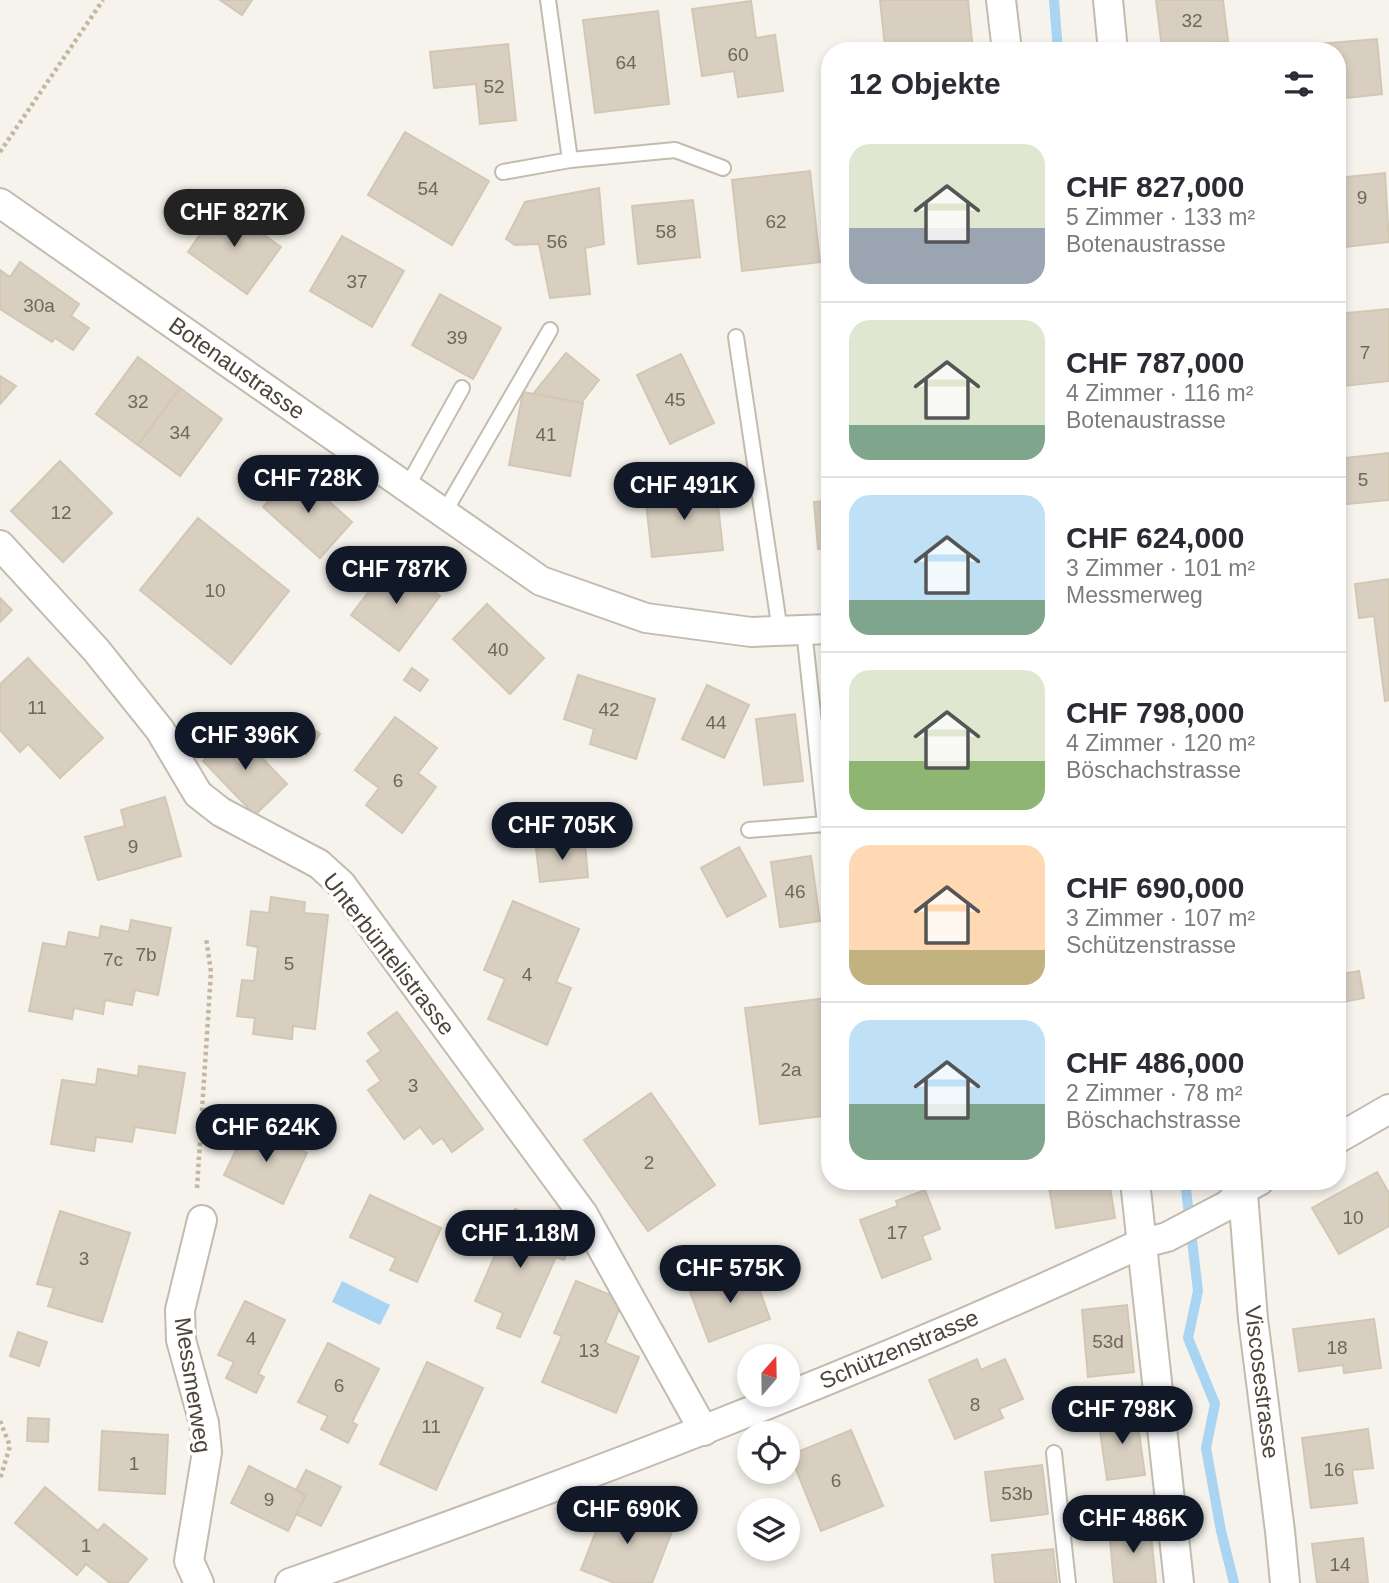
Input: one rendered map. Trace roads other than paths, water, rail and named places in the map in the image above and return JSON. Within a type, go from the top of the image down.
[{"type":"street","points":[[1001,0],[1006,42]]},
{"type":"street","points":[[1108,0],[1112,42]]},
{"type":"street","name":"Botenaustrasse","points":[[0,203],[541,581],[646,618],[751,632],[804,630]]},
{"type":"street","name":"Unterbüntelistrasse","points":[[0,545],[96,650],[160,730],[198,794],[221,812],[319,863],[341,884],[583,1214],[704,1431]]},
{"type":"street","points":[[1346,1134],[1389,1109]]},
{"type":"street","points":[[1138,1190],[1153,1241],[1179,1583]]},
{"type":"street","name":"Schützenstrasse","points":[[290,1583],[704,1431],[1153,1241],[1243,1190]]},
{"type":"street","name":"Viscosestrasse","points":[[1243,1190],[1253,1319],[1285,1583]]},
{"type":"street","name":"Messmerweg","points":[[199,1583],[189,1561],[207,1452],[204,1423],[181,1340],[180,1310],[202,1220]]},
{"type":"lane","points":[[548,0],[570,160]]},
{"type":"lane","points":[[503,172],[570,160],[675,150],[723,168]]},
{"type":"lane","points":[[444,513],[550,330]]},
{"type":"lane","points":[[736,337],[804,630],[821,787]]},
{"type":"lane","points":[[407,487],[462,388]]},
{"type":"lane","points":[[749,830],[821,824]]},
{"type":"lane","points":[[1054,1454],[1068,1583]]},
{"type":"water","points":[[342,1281],[390,1305],[380,1325],[332,1302]]},
{"type":"waterway","points":[[1054,0],[1057,42]]},
{"type":"waterway","points":[[1186,1190],[1198,1291],[1188,1338],[1215,1404],[1206,1448],[1221,1531],[1234,1583]]}]
